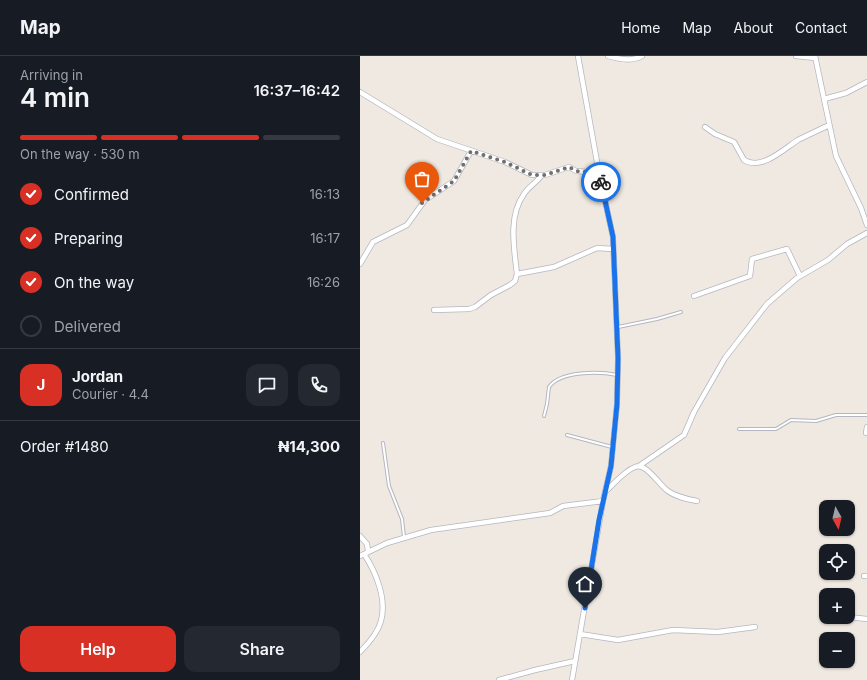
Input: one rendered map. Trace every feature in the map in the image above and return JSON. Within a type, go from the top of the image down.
[{"type":"street","points":[[572,680],[603,501],[611,466],[618,375],[613,237],[599,173],[578,56]]},
{"type":"street","points":[[608,56],[636,59],[642,56]]},
{"type":"street","points":[[796,56],[815,57],[836,156],[861,208],[867,225]]},
{"type":"street","points":[[824,99],[846,93],[867,82]]},
{"type":"street","points":[[360,92],[437,139],[505,162],[532,175],[541,176],[569,167],[576,171],[599,173]]},
{"type":"street","points":[[705,127],[715,134],[734,142],[744,160],[754,163],[774,156],[798,140],[829,125]]},
{"type":"street","points":[[360,264],[373,242],[407,225],[425,200],[454,181],[471,151]]},
{"type":"street","points":[[434,310],[472,308],[515,281],[517,274],[513,226],[514,215],[524,194],[541,176]]},
{"type":"street","points":[[606,492],[631,469],[639,466],[684,435],[694,412],[725,358],[767,304],[800,276],[828,260],[846,244],[867,233]]},
{"type":"street","points":[[517,274],[554,267],[597,248],[613,249]]},
{"type":"street","points":[[694,296],[750,276],[752,259],[787,249],[800,276]]},
{"type":"street","points":[[866,433],[867,427]]},
{"type":"street","points":[[639,466],[648,470],[658,484],[668,492],[676,496],[697,501]]},
{"type":"street","points":[[364,554],[404,537],[431,530],[550,513],[563,506],[603,501]]},
{"type":"street","points":[[360,536],[367,544],[364,554],[376,574],[382,609],[381,621],[377,630],[360,652]]},
{"type":"street","points":[[855,618],[867,619]]},
{"type":"street","points":[[580,634],[618,640],[673,630],[718,632],[755,627]]},
{"type":"street","points":[[499,680],[575,661]]},
{"type":"lane","points":[[616,328],[681,312]]},
{"type":"lane","points":[[544,416],[549,386],[559,378],[591,373],[618,375]]},
{"type":"lane","points":[[739,430],[776,430],[791,420],[816,421],[836,414],[867,416]]},
{"type":"lane","points":[[567,435],[613,447]]},
{"type":"lane","points":[[383,443],[389,486],[402,518],[404,537]]},
{"type":"way so far","points":[[422,203],[454,181],[471,151],[505,162],[532,175],[545,175],[569,167],[576,171],[599,173],[601,182]]},
{"type":"route","points":[[585,608],[599,520],[611,466],[617,404],[618,358],[614,292],[613,237],[601,182]]}]
